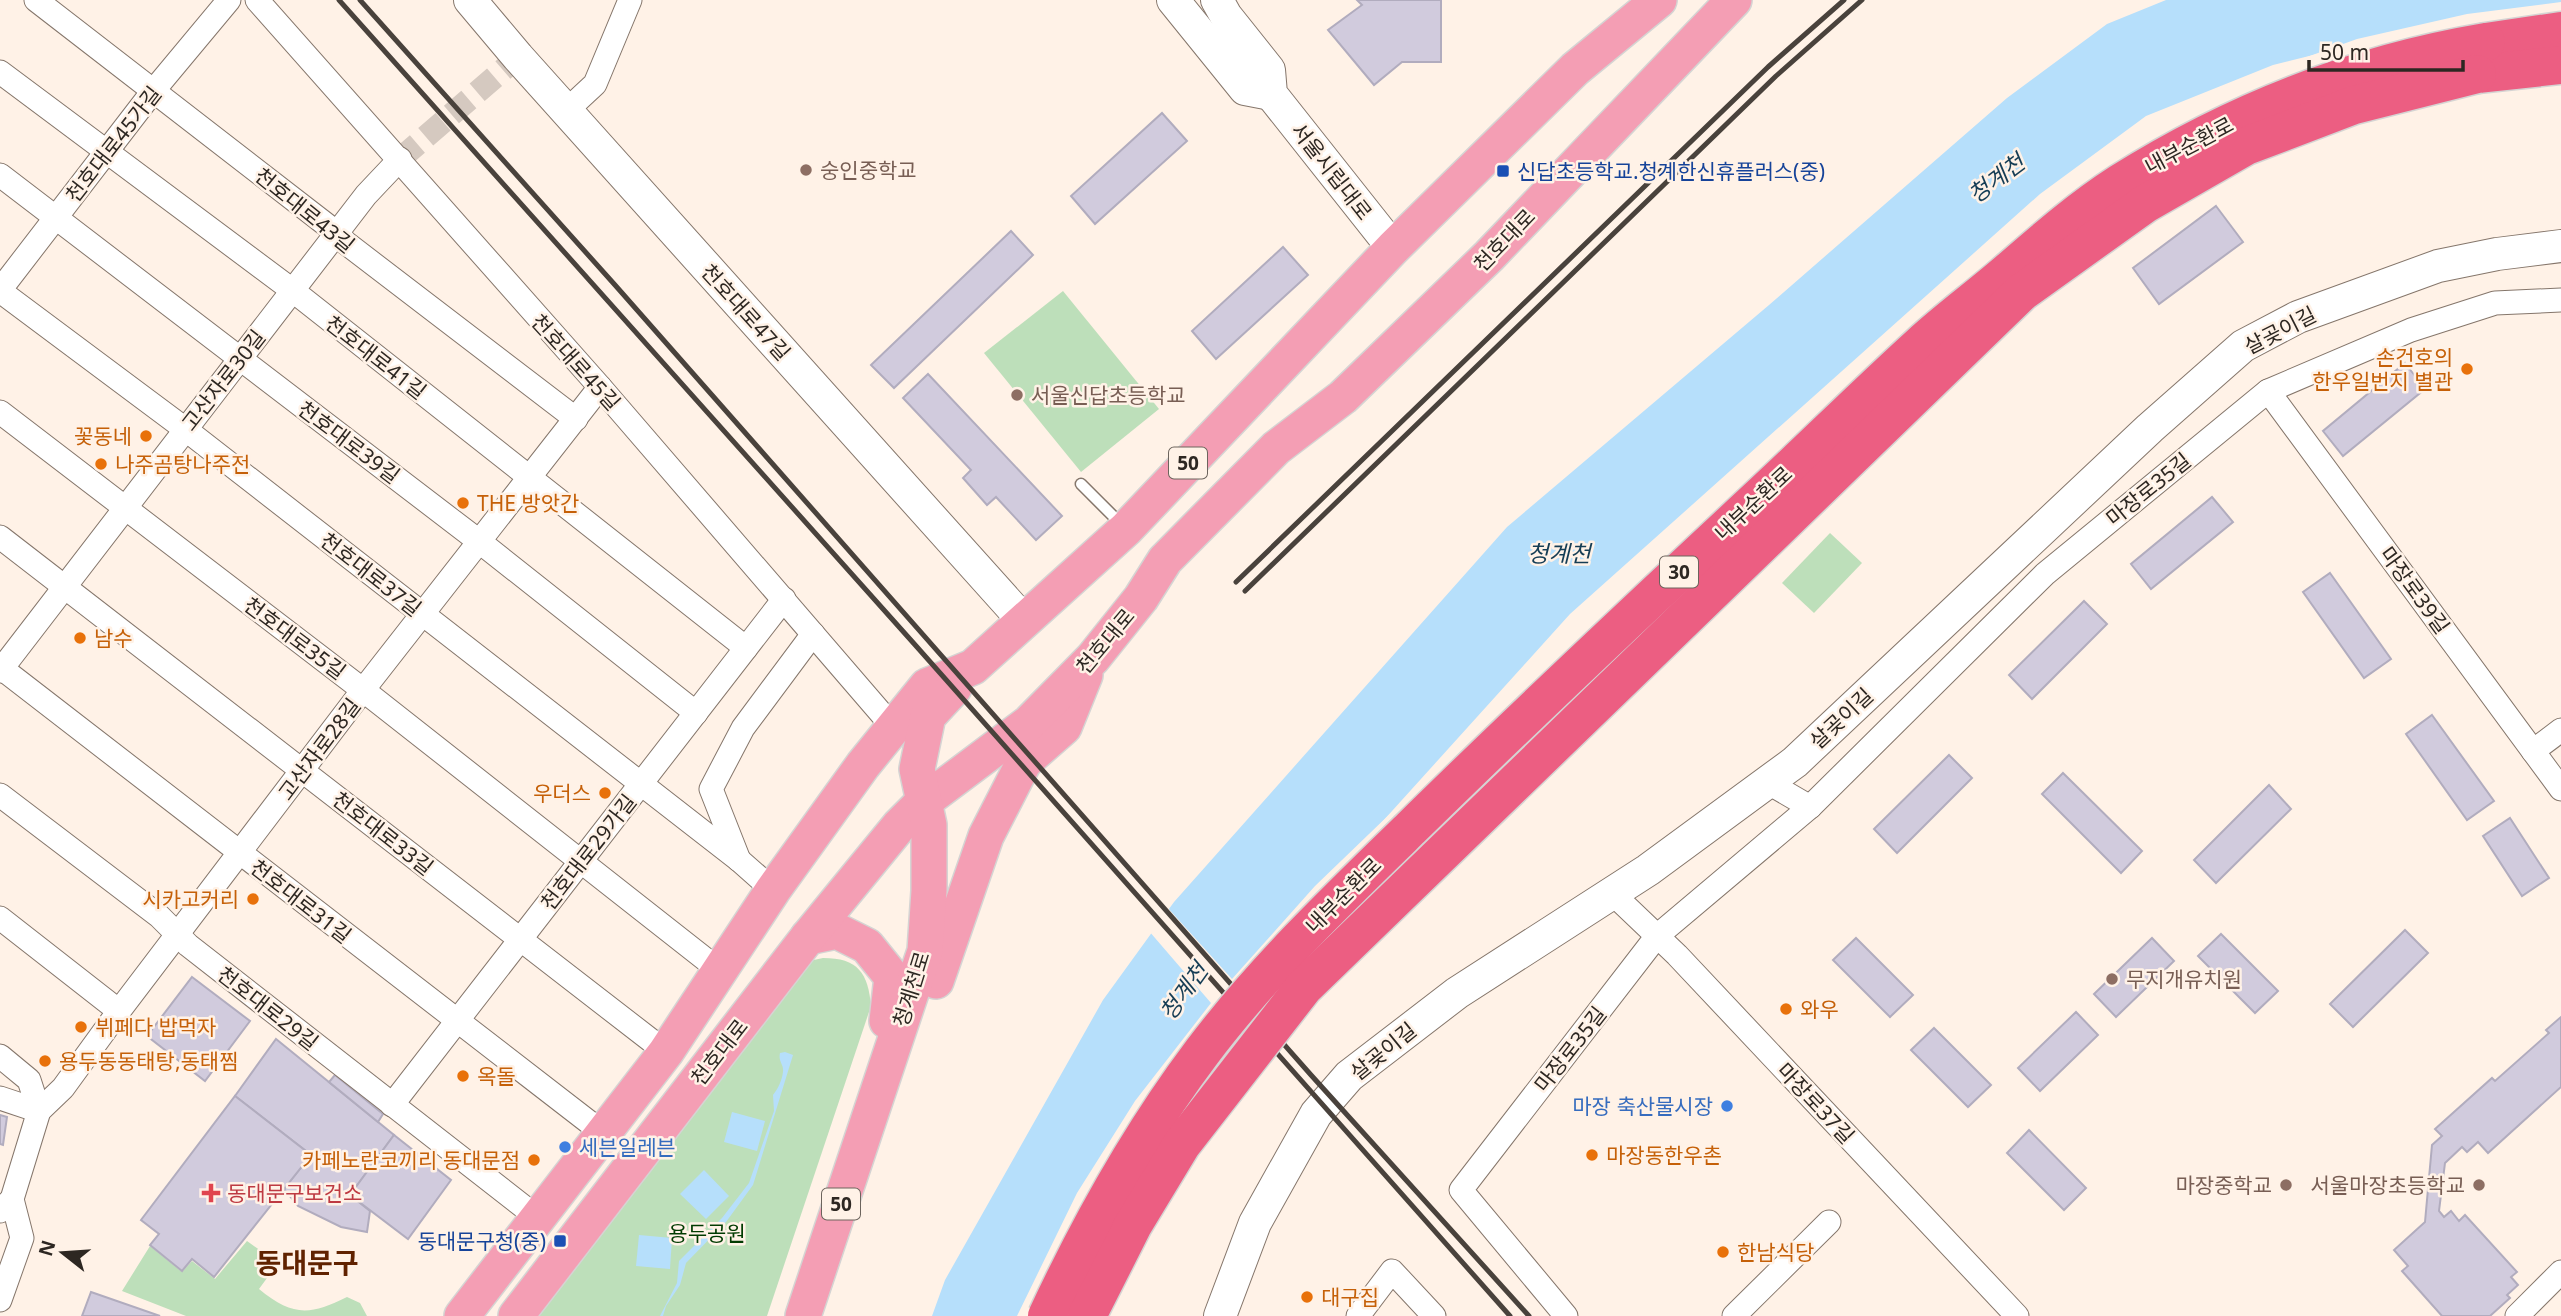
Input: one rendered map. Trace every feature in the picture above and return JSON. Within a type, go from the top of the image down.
[{"type":"highway","name":"내부순환로","points":[[1047,1316],[1097,1216],[1169,1100],[1203,1051],[1269,972],[1447,792],[1922,343],[2070,219],[2115,187],[2227,123],[2309,88],[2376,66],[2447,48],[2561,31]]},
{"type":"highway","name":"내부순환로","points":[[1087,1316],[1133,1225],[1182,1144],[1304,987],[2022,292],[2145,204],[2246,146],[2354,105],[2477,74],[2561,65]]},
{"type":"main road","name":"천호대로47길","points":[[470,0],[566,111],[1024,621]]},
{"type":"main road","points":[[1173,0],[1245,89],[1271,94]]},
{"type":"main road","name":"서울시립대로","points":[[1217,0],[1226,16],[1269,70],[1271,94],[1393,248]]},
{"type":"main road","name":"천호대로","points":[[462,1316],[666,1052],[774,890],[893,727],[927,686],[973,667],[1126,529],[1393,248],[1574,69],[1659,0]]},
{"type":"main road","name":"천호대로","points":[[516,1316],[808,937],[899,826],[922,803],[1029,723],[1093,658],[1141,598],[1165,560],[1276,449],[1343,397],[1489,256],[1734,0]]},
{"type":"main road","name":"살곶이길","points":[[1220,1316],[1255,1223],[1316,1114],[1349,1076],[1457,993],[1648,870],[1795,762],[2150,428],[2242,346],[2298,317],[2438,266],[2497,254],[2561,246]]},
{"type":"main road","points":[[879,1092],[918,1035],[986,836],[1024,762],[1064,727],[1093,658]]},
{"type":"main road","name":"청계천로","points":[[803,1316],[925,951],[929,825],[916,769],[928,716],[973,667]]},
{"type":"main road","points":[[808,937],[837,931],[867,946],[892,977],[879,1092]]},
{"type":"street","name":"천호대로43길","points":[[36,0],[576,419]]},
{"type":"street","name":"천호대로45가길","points":[[0,291],[154,90],[229,0]]},
{"type":"street","name":"천호대로45길","points":[[257,0],[600,387],[893,727]]},
{"type":"street","points":[[566,111],[595,84],[630,0]]},
{"type":"street","name":"천호대로41길","points":[[0,72],[292,290],[746,648]]},
{"type":"street","name":"고산자로30길","points":[[1,669],[366,195],[400,159]]},
{"type":"street","name":"천호대로39길","points":[[0,175],[480,542],[696,713]]},
{"type":"street","name":"천호대로37길","points":[[0,291],[185,429],[774,890]]},
{"type":"street","name":"마장로35길","points":[[1566,1316],[1461,1190],[1657,936],[1810,807],[2045,574],[2268,391],[2411,330],[2495,303],[2561,300]]},
{"type":"street","name":"고산자로28길","points":[[1,1293],[22,1238],[4,1202],[39,1111],[64,1088],[119,1011],[363,690],[600,387]]},
{"type":"street","name":"마장로39길","points":[[2268,391],[2561,789]]},
{"type":"street","name":"천호대로35길","points":[[0,412],[363,690],[719,970]]},
{"type":"street","name":"천호대로33길","points":[[0,537],[666,1052]]},
{"type":"street","name":"천호대로29가길","points":[[393,1105],[783,599]]},
{"type":"street","name":"천호대로37길","points":[[739,860],[711,789],[743,728],[813,634]]},
{"type":"street","name":"천호대로31길","points":[[1,669],[603,1133]]},
{"type":"street","points":[[2533,751],[2561,730]]},
{"type":"street","points":[[1767,782],[1810,807]]},
{"type":"street","name":"천호대로29길","points":[[0,795],[159,916],[188,945],[538,1218]]},
{"type":"street","name":"마장로37길","points":[[1612,893],[1657,936],[2017,1316]]},
{"type":"street","points":[[0,918],[119,1011]]},
{"type":"street","points":[[0,1056],[29,1080],[39,1111]]},
{"type":"street","points":[[0,1098],[39,1111]]},
{"type":"street","points":[[1734,1316],[1829,1222]]},
{"type":"street","points":[[1358,1316],[1392,1271],[1434,1316]]},
{"type":"street","points":[[2517,1316],[2561,1272]]},
{"type":"lane","points":[[1081,484],[1126,529]]},
{"type":"green space","points":[[1063,291],[1159,409],[1081,472],[984,353]]},
{"type":"green space","points":[[1830,533],[1862,563],[1814,613],[1782,583]]},
{"type":"green space","name":"용두공원","points":[[823,958],[845,961],[859,970],[870,994],[871,1006],[767,1316],[538,1316],[809,961]]},
{"type":"green space","points":[[247,1241],[278,1263],[259,1289],[271,1298],[291,1308],[311,1310],[347,1297],[360,1303],[367,1316],[186,1316],[122,1291],[150,1246],[182,1272],[192,1261],[215,1279]]},
{"type":"water","name":"청계천","points":[[2166,0],[2561,0],[2561,9],[2418,29],[2273,65],[2146,116],[2040,194],[1570,614],[1215,1007],[1030,1294],[1022,1316],[932,1316],[945,1280],[1103,1000],[1174,902],[1507,527],[1769,305],[2007,98],[2107,24]]},
{"type":"water","points":[[780,1053],[793,1055],[753,1185],[726,1222],[686,1263],[680,1285],[666,1306],[663,1316],[660,1316],[677,1283],[679,1261],[722,1218],[749,1183],[774,1111],[773,1095],[783,1072]]},
{"type":"water","points":[[732,1112],[765,1121],[757,1151],[724,1142]]},
{"type":"water","points":[[704,1170],[729,1196],[706,1219],[680,1194]]},
{"type":"water","points":[[639,1235],[672,1238],[670,1269],[636,1266]]},
{"type":"pier","points":[[2561,2],[2561,12],[2418,32],[2276,68],[2357,39],[2467,14]]},
{"type":"pier","points":[[1423,782],[1218,1009],[1034,1295],[1025,1316],[1017,1316],[1077,1193],[1135,1101],[1211,1003],[1149,931],[1167,907],[1232,979],[1315,886]]},
{"type":"building","points":[[1357,0],[1441,0],[1441,62],[1402,62],[1374,85],[1328,30],[1362,5]]},
{"type":"building","points":[[1162,113],[1187,141],[1095,224],[1071,196]]},
{"type":"building","points":[[2216,206],[2243,242],[2159,304],[2133,268]]},
{"type":"building","points":[[1011,231],[1033,255],[894,388],[871,365]]},
{"type":"building","points":[[1283,247],[1308,275],[1216,359],[1192,331]]},
{"type":"building","points":[[2405,363],[2425,389],[2343,456],[2323,431]]},
{"type":"building","points":[[928,374],[1062,516],[1036,540],[996,497],[987,505],[963,478],[971,470],[903,398]]},
{"type":"building","points":[[2212,497],[2233,522],[2151,589],[2131,564]]},
{"type":"building","points":[[2330,573],[2391,659],[2364,678],[2303,592]]},
{"type":"building","points":[[2084,601],[2107,624],[2032,699],[2009,675]]},
{"type":"building","points":[[2432,715],[2494,801],[2467,820],[2406,734]]},
{"type":"building","points":[[1949,755],[1972,778],[1897,853],[1874,829]]},
{"type":"building","points":[[2063,773],[2142,851],[2121,873],[2042,794]]},
{"type":"building","points":[[2269,785],[2291,809],[2216,883],[2194,860]]},
{"type":"building","points":[[2510,818],[2549,878],[2522,896],[2483,836]]},
{"type":"building","points":[[2405,930],[2428,953],[2353,1027],[2330,1004]]},
{"type":"building","points":[[2221,934],[2278,991],[2255,1013],[2198,956]]},
{"type":"building","points":[[1856,938],[1913,995],[1890,1017],[1833,960]]},
{"type":"building","points":[[2152,938],[2174,961],[2116,1017],[2094,994]]},
{"type":"building","points":[[192,977],[250,1021],[205,1081],[147,1036]]},
{"type":"building","points":[[2076,1012],[2098,1035],[2040,1091],[2018,1068]]},
{"type":"building","points":[[2561,1017],[2561,1087],[2488,1153],[2478,1142],[2467,1152],[2462,1147],[2445,1163],[2439,1211],[2444,1217],[2451,1211],[2459,1221],[2465,1215],[2517,1272],[2511,1277],[2518,1285],[2507,1295],[2510,1298],[2490,1316],[2442,1316],[2402,1271],[2408,1266],[2394,1250],[2425,1222],[2432,1145],[2442,1136],[2435,1129],[2492,1078],[2495,1081],[2549,1033],[2546,1030]]},
{"type":"building","points":[[1934,1028],[1991,1085],[1968,1107],[1911,1050]]},
{"type":"building","points":[[276,1039],[394,1135],[350,1195],[370,1211],[367,1232],[341,1227],[298,1206],[284,1189],[311,1155],[235,1096]]},
{"type":"building","points":[[335,1075],[383,1114],[378,1122],[329,1082]]},
{"type":"building","points":[[235,1096],[311,1155],[214,1277],[192,1259],[182,1271],[150,1245],[159,1234],[141,1220]]},
{"type":"building","points":[[0,1115],[7,1117],[3,1145],[0,1144]]},
{"type":"building","points":[[2029,1130],[2086,1188],[2064,1210],[2007,1153]]},
{"type":"building","points":[[394,1135],[451,1180],[408,1239],[350,1195]]},
{"type":"building","points":[[91,1292],[160,1316],[82,1316]]},
{"type":"tunnel","points":[[400,159],[518,57]]},
{"type":"railway","points":[[339,0],[1510,1316]]},
{"type":"railway","points":[[360,0],[615,285],[1311,1075],[1529,1316]]},
{"type":"railway","points":[[1236,582],[1768,67],[1844,0]]},
{"type":"railway","points":[[1245,591],[1776,76],[1862,0]]},
{"type":"place","name":"숭인중학교","points":[[806,170]]},
{"type":"place","name":"신답초등학교.청계한신휴플러스(중)","points":[[1503,171]]},
{"type":"place","name":"손건호의 한우일번지 별관","points":[[2467,369]]},
{"type":"place","name":"서울신답초등학교","points":[[1017,395]]},
{"type":"place","name":"꽃동네","points":[[146,436]]},
{"type":"place","name":"나주곰탕나주전","points":[[101,464]]},
{"type":"place","name":"THE 방앗간","points":[[463,503]]},
{"type":"place","name":"남수","points":[[80,638]]},
{"type":"place","name":"우더스","points":[[605,793]]},
{"type":"place","name":"시카고커리","points":[[253,899]]},
{"type":"place","name":"무지개유치원","points":[[2112,979]]},
{"type":"place","name":"와우","points":[[1786,1009]]},
{"type":"place","name":"뷔페다 밥먹자","points":[[81,1027]]},
{"type":"place","name":"용두동동태탕,동태찜","points":[[45,1061]]},
{"type":"place","name":"옥돌","points":[[463,1076]]},
{"type":"place","name":"마장 축산물시장","points":[[1727,1106]]},
{"type":"place","name":"세븐일레븐","points":[[565,1147]]},
{"type":"place","name":"마장동한우촌","points":[[1592,1155]]},
{"type":"place","name":"카페노란코끼리 동대문점","points":[[534,1160]]},
{"type":"place","name":"마장중학교","points":[[2286,1185]]},
{"type":"place","name":"서울마장초등학교","points":[[2479,1185]]},
{"type":"place","name":"동대문구보건소","points":[[211,1193]]},
{"type":"place","name":"동대문구청(중)","points":[[560,1241]]},
{"type":"place","name":"한남식당","points":[[1723,1252]]},
{"type":"place","name":"대구집","points":[[1307,1297]]},
{"type":"district","name":"동대문구","points":[[307,1262]]}]
